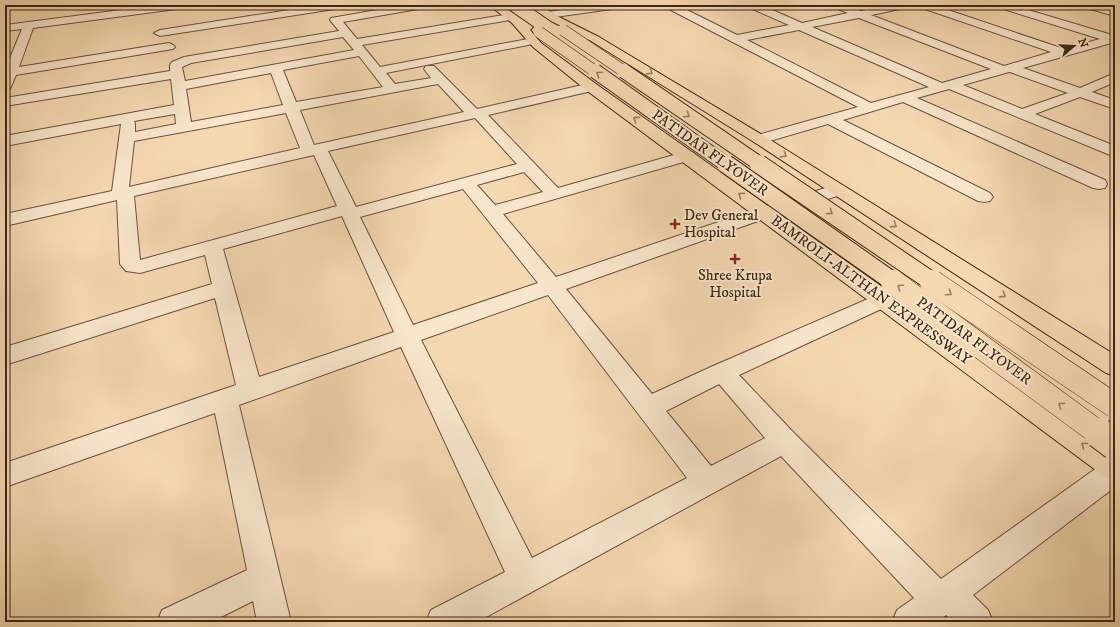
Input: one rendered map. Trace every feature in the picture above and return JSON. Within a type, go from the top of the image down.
[{"type":"main road","name":"BAMROLI-ALTHAN EXPRESSWAY","points":[[494,5],[536,36],[592,87],[766,212],[1115,469]]},
{"type":"main road","points":[[533,5],[555,21],[596,39],[759,139],[1115,367]]},
{"type":"main road","name":"PATIDAR FLYOVER","points":[[555,21],[1115,406]]},
{"type":"main road","name":"PATIDAR FLYOVER","points":[[536,36],[940,315],[1115,445]]},
{"type":"street","points":[[5,28],[130,9],[184,5]]},
{"type":"street","points":[[160,33],[251,15],[341,5]]},
{"type":"street","points":[[335,20],[377,9],[424,5]]},
{"type":"street","points":[[555,21],[619,5]]},
{"type":"street","points":[[669,5],[871,108]]},
{"type":"street","points":[[752,5],[947,87],[1022,114],[1115,152]]},
{"type":"street","points":[[836,5],[1008,69],[1115,105]]},
{"type":"street","points":[[736,39],[906,5]]},
{"type":"street","points":[[923,5],[1066,53]]},
{"type":"street","points":[[1002,5],[1114,39]]},
{"type":"street","points":[[1087,5],[1115,13]]},
{"type":"street","points":[[327,7],[335,20],[392,89]]},
{"type":"street","points":[[251,15],[270,46]]},
{"type":"street","points":[[5,102],[276,69],[359,48],[513,19]]},
{"type":"street","points":[[5,86],[29,25]]},
{"type":"street","points":[[184,127],[176,65],[180,62],[346,33]]},
{"type":"street","points":[[377,71],[424,62],[536,36]]},
{"type":"street","points":[[759,139],[1114,39]]},
{"type":"street","points":[[11,72],[169,47]]},
{"type":"street","points":[[424,62],[440,80],[476,113],[554,194]]},
{"type":"street","points":[[276,69],[292,108],[349,211],[407,336],[525,579]]},
{"type":"street","points":[[1022,114],[1079,93],[1115,77]]},
{"type":"street","points":[[126,138],[440,80]]},
{"type":"street","points":[[5,220],[592,87]]},
{"type":"street","points":[[905,98],[1099,184]]},
{"type":"street","points":[[5,141],[182,108]]},
{"type":"street","points":[[129,119],[122,193],[130,264],[140,267],[349,211],[527,166]]},
{"type":"street","points":[[830,119],[984,197]]},
{"type":"street","points":[[491,212],[688,156]]},
{"type":"street","points":[[466,182],[552,286],[707,482]]},
{"type":"street","points":[[5,475],[766,212],[838,190]]},
{"type":"street","points":[[213,247],[224,288],[264,579],[274,622]]},
{"type":"street","points":[[5,356],[224,288]]},
{"type":"street","points":[[648,408],[722,372],[884,299]]},
{"type":"street","points":[[722,372],[784,441],[943,596],[976,622]]},
{"type":"street","points":[[443,622],[784,441]]},
{"type":"street","points":[[908,622],[1115,469]]},
{"type":"street","points":[[174,622],[264,579]]},
{"type":"place","name":"Dev General Hospital","points":[[675,224]]},
{"type":"place","name":"Shree Krupa Hospital","points":[[735,259]]}]
